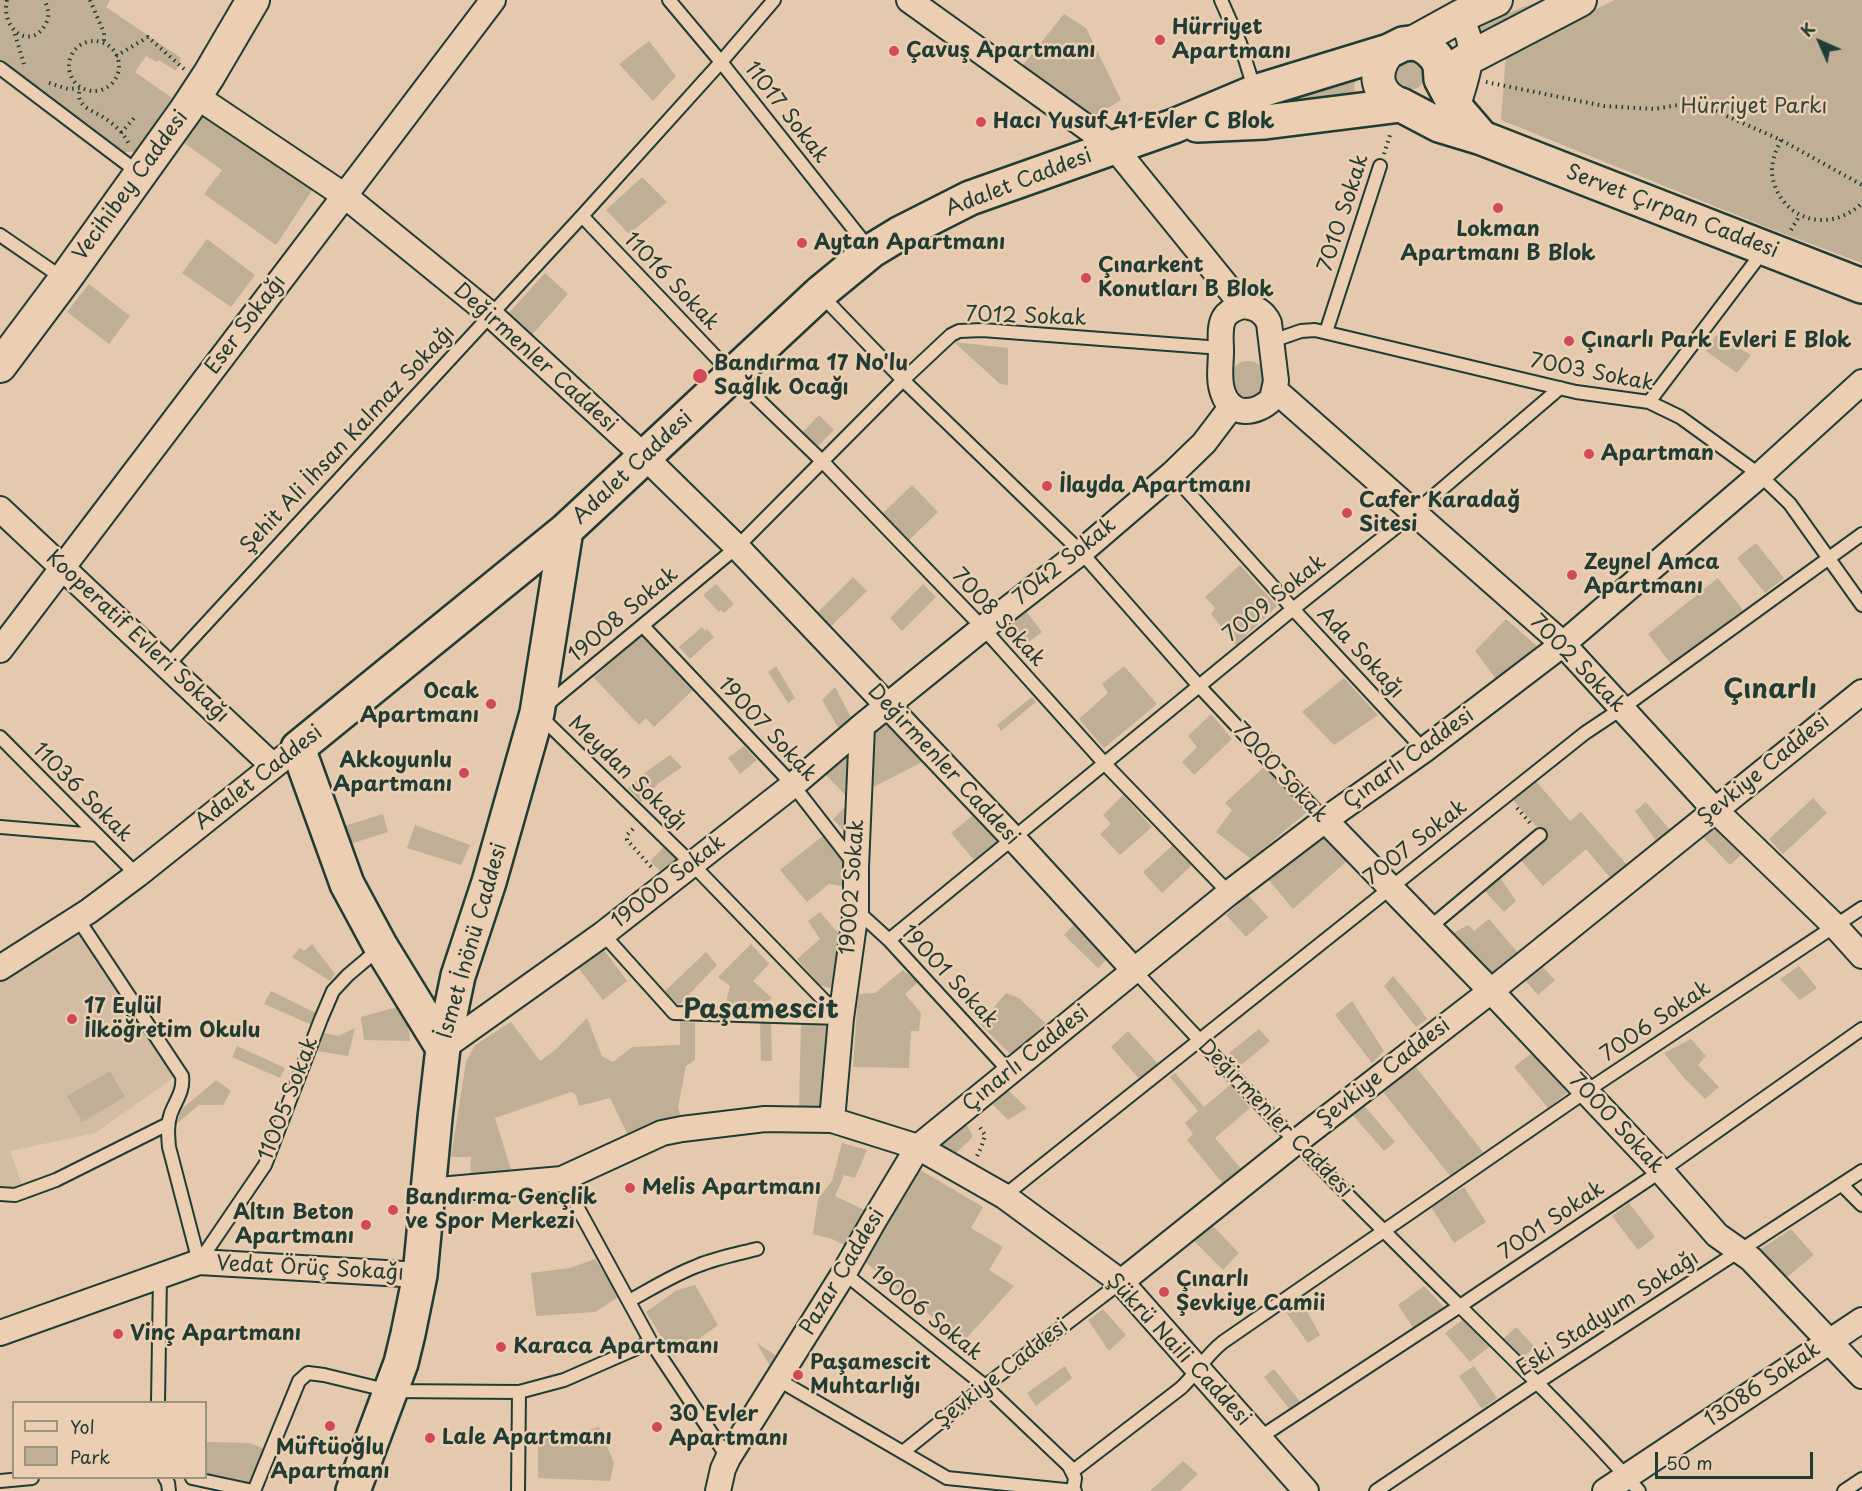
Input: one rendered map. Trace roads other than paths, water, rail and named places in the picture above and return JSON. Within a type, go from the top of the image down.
[{"type":"main road","points":[[1400,47],[1421,45],[1436,57],[1440,65],[1455,80]]},
{"type":"main road","name":"Adalet Caddesi","points":[[285,757],[566,530],[820,293],[871,251],[970,198],[1174,126],[1255,92],[1400,47]]},
{"type":"main road","name":"Servet Çırpan Caddesi","points":[[1455,80],[1482,138]]},
{"type":"main road","points":[[1174,126],[1265,122],[1399,106]]},
{"type":"main road","name":"Servet Çırpan Caddesi","points":[[1399,106],[1439,125],[1482,138],[1862,286]]},
{"type":"main road","name":"İsmet İnönü Caddesi","points":[[353,1491],[401,1363],[420,1275],[443,1048],[458,976],[489,882],[537,713],[566,530]]},
{"type":"main road","name":"Kooperatif Evleri Sokağı","points":[[285,757],[347,884],[381,947],[443,1048]]},
{"type":"street","name":"Vecihibey Caddesi","points":[[0,366],[65,279],[136,162],[196,96],[253,0]]},
{"type":"street","name":"Eser Sokağı","points":[[0,650],[493,0]]},
{"type":"street","points":[[909,0],[1114,147],[1244,306]]},
{"type":"street","name":"Adalet Caddesi","points":[[1400,47],[1458,12],[1496,0]]},
{"type":"street","points":[[1400,47],[1383,58],[1379,67],[1380,86],[1385,95],[1399,106],[1421,105],[1455,80],[1581,0]]},
{"type":"street","points":[[1455,80],[1469,38],[1458,12]]},
{"type":"street","name":"Değirmenler Caddesi","points":[[196,96],[345,196],[490,314],[645,458],[736,547],[887,705],[1014,838],[1134,970]]},
{"type":"street","points":[[1244,306],[1252,306],[1266,316],[1272,341],[1275,390],[1272,399],[1258,410],[1240,411],[1225,400],[1222,391],[1221,326],[1223,319],[1228,313],[1244,306]]},
{"type":"street","name":"Çınarlı Caddesi","points":[[918,1147],[1229,893],[1563,645],[1760,475],[1862,382]]},
{"type":"street","name":"7002 Sokak","points":[[1275,390],[1563,645],[1714,810],[1835,926],[1862,956]]},
{"type":"street","name":"7042 Sokak","points":[[887,705],[1081,552],[1172,474],[1204,443],[1232,406]]},
{"type":"street","name":"Kooperatif Evleri Sokağı","points":[[0,509],[167,666],[285,757]]},
{"type":"street","name":"Şevkiye Caddesi","points":[[1121,1282],[1296,1142],[1491,991],[1862,692]]},
{"type":"street","name":"19000 Sokak","points":[[443,1048],[603,934],[793,785],[887,705]]},
{"type":"street","name":"19002 Sokak","points":[[832,1120],[841,1018],[856,910],[862,726]]},
{"type":"street","name":"Adalet Caddesi","points":[[0,968],[78,919],[285,757]]},
{"type":"street","name":"7000 Sokak","points":[[1325,820],[1491,991],[1661,1171],[1717,1235],[1756,1264],[1862,1376]]},
{"type":"street","name":"Şükrü Naili Caddesi","points":[[428,1191],[562,1179],[662,1133],[682,1128],[765,1119],[832,1120],[918,1147],[1004,1196],[1121,1282],[1306,1491]]},
{"type":"street","name":"Pazar Caddesi","points":[[718,1491],[723,1468],[728,1458],[844,1273],[918,1147]]},
{"type":"street","points":[[0,1332],[199,1262]]},
{"type":"street","name":"Vedat Örüç Sokağı","points":[[199,1262],[420,1275]]},
{"type":"street","name":"13086 Sokak","points":[[1605,1491],[1633,1484],[1829,1341],[1862,1320]]},
{"type":"lane","name":"11017 Sokak","points":[[669,0],[871,251]]},
{"type":"lane","name":"Şehit Ali İhsan Kalmaz Sokağı","points":[[167,666],[582,216],[774,0]]},
{"type":"lane","points":[[1221,0],[1227,9],[1240,43],[1255,92]]},
{"type":"lane","points":[[0,68],[136,162]]},
{"type":"lane","name":"7010 Sokak","points":[[1326,332],[1380,166]]},
{"type":"lane","name":"11016 Sokak","points":[[582,216],[733,375]]},
{"type":"lane","points":[[0,235],[65,279]]},
{"type":"lane","points":[[1649,402],[1765,249]]},
{"type":"lane","name":"7000 Sokak","points":[[820,293],[903,381],[1081,552],[1199,686],[1325,820]]},
{"type":"lane","name":"7012 Sokak","points":[[736,547],[951,335],[965,330],[1221,348]]},
{"type":"lane","name":"7003 Sokak","points":[[1272,341],[1301,331],[1315,330],[1560,388],[1649,402],[1680,417],[1760,475],[1790,504],[1862,605]]},
{"type":"lane","name":"7008 Sokak","points":[[733,375],[823,462],[982,628],[1105,764],[1229,893]]},
{"type":"lane","name":"7009 Sokak","points":[[889,940],[1415,512],[1560,388]]},
{"type":"lane","name":"Ada Sokağı","points":[[1172,474],[1424,750]]},
{"type":"lane","name":"7007 Sokak","points":[[1004,1196],[1585,733],[1862,534]]},
{"type":"lane","name":"19008 Sokak","points":[[537,713],[736,547]]},
{"type":"lane","name":"19007 Sokak","points":[[643,626],[793,785],[856,867]]},
{"type":"lane","name":"Meydan Sokağı","points":[[537,713],[692,864],[841,1018]]},
{"type":"lane","name":"11036 Sokak","points":[[0,738],[137,875]]},
{"type":"lane","points":[[0,827],[97,835]]},
{"type":"lane","points":[[1429,927],[1539,835]]},
{"type":"lane","name":"7006 Sokak","points":[[1073,1472],[1181,1388],[1203,1360],[1223,1342],[1585,1092],[1862,908]]},
{"type":"lane","name":"19001 Sokak","points":[[856,910],[889,940],[1010,1072]]},
{"type":"lane","points":[[78,919],[180,1071],[183,1083],[170,1114],[169,1147],[199,1262]]},
{"type":"lane","points":[[603,934],[674,1013],[841,1018]]},
{"type":"lane","name":"11005 Sokak","points":[[199,1262],[265,1164],[333,991],[370,954],[381,947]]},
{"type":"lane","name":"Değirmenler Caddesi","points":[[1134,970],[1296,1142],[1383,1231],[1538,1382],[1633,1484]]},
{"type":"lane","name":"7001 Sokak","points":[[1259,1438],[1661,1171],[1862,1029]]},
{"type":"lane","points":[[0,1194],[15,1195],[56,1180],[168,1124]]},
{"type":"lane","name":"Eski Stadyum Sokağı","points":[[1376,1491],[1538,1382],[1862,1171]]},
{"type":"lane","points":[[562,1179],[651,1342],[728,1458]]},
{"type":"lane","points":[[1842,1185],[1862,1205]]},
{"type":"lane","points":[[629,1301],[671,1277],[698,1265],[757,1249]]},
{"type":"lane","name":"19006 Sokak","points":[[844,1273],[985,1386],[1073,1472]]},
{"type":"lane","points":[[158,1401],[160,1276]]},
{"type":"lane","name":"Şevkiye Caddesi","points":[[903,1452],[1121,1282]]},
{"type":"lane","points":[[197,1479],[254,1491],[299,1381],[312,1372],[390,1391],[519,1392],[564,1380],[651,1342]]},
{"type":"lane","points":[[777,1379],[946,1478],[1074,1491],[1076,1478],[1073,1472]]},
{"type":"lane","points":[[518,1491],[519,1392]]},
{"type":"lane","points":[[946,1478],[947,1491]]},
{"type":"lane","points":[[0,1480],[16,1479]]},
{"type":"lane","points":[[1844,1491],[1862,1479]]},
{"type":"place","name":"Hürriyet Apartmanı","points":[[1160,40]]},
{"type":"place","name":"Çavuş Apartmanı","points":[[894,51]]},
{"type":"place","name":"Hacı Yusuf 41 Evler C Blok","points":[[981,122]]},
{"type":"place","name":"Lokman Apartmanı B Blok","points":[[1498,208]]},
{"type":"place","name":"Aytan Apartmanı","points":[[802,243]]},
{"type":"place","name":"Çınarkent Konutları B Blok","points":[[1086,278]]},
{"type":"place","name":"Çınarlı Park Evleri E Blok","points":[[1569,341]]},
{"type":"place","name":"Bandırma 17 No'lu Sağlık Ocağı","points":[[700,376]]},
{"type":"place","name":"Apartman","points":[[1589,454]]},
{"type":"place","name":"İlayda Apartmanı","points":[[1047,486]]},
{"type":"place","name":"Cafer Karadağ Sitesi","points":[[1347,513]]},
{"type":"place","name":"Zeynel Amca Apartmanı","points":[[1572,575]]},
{"type":"place","name":"Ocak Apartmanı","points":[[491,704]]},
{"type":"place","name":"Akkoyunlu Apartmanı","points":[[464,773]]},
{"type":"place","name":"17 Eylül İlköğretim Okulu","points":[[72,1019]]},
{"type":"place","name":"Melis Apartmanı","points":[[630,1188]]},
{"type":"place","name":"Bandırma Gençlik ve Spor Merkezi","points":[[393,1210]]},
{"type":"place","name":"Altın Beton Apartmanı","points":[[366,1225]]},
{"type":"place","name":"Çınarlı Şevkiye Camii","points":[[1164,1292]]},
{"type":"place","name":"Vinç Apartmanı","points":[[118,1334]]},
{"type":"place","name":"Karaca Apartmanı","points":[[501,1347]]},
{"type":"place","name":"Paşamescit Muhtarlığı","points":[[798,1375]]},
{"type":"place","name":"Müftüoğlu Apartmanı","points":[[330,1426]]},
{"type":"place","name":"30 Evler Apartmanı","points":[[657,1427]]},
{"type":"place","name":"Lale Apartmanı","points":[[430,1438]]},
{"type":"district","name":"Çınarlı","points":[[1770,691]]},
{"type":"district","name":"Paşamescit","points":[[761,1011]]},
{"type":"park label","name":"Hürriyet Parkı","points":[[1754,107]]}]
